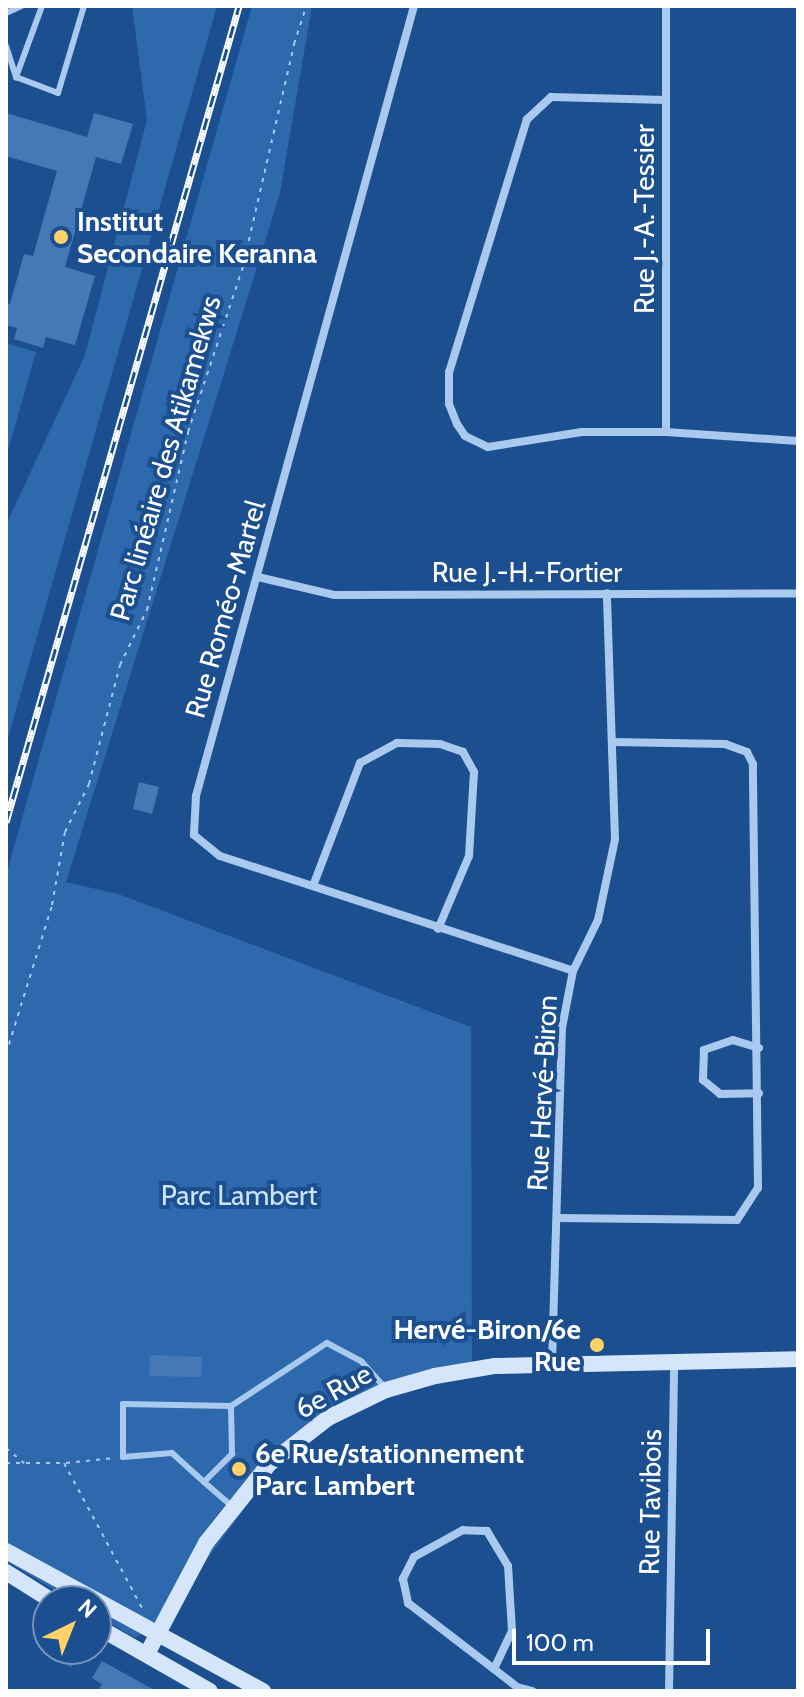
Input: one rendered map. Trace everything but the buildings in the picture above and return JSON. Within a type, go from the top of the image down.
[{"type":"street","name":"Rue Roméo-Martel","points":[[414,6],[196,796],[194,835],[220,856],[573,971]]},
{"type":"street","name":"Rue J.-A.-Tessier","points":[[666,6],[666,432]]},
{"type":"street","points":[[666,100],[563,96],[551,97],[533,110],[523,129],[449,372],[449,404],[465,436],[488,447],[582,432],[666,432],[798,441]]},
{"type":"street","name":"Rue J.-H.-Fortier","points":[[258,577],[335,595],[798,593]]},
{"type":"street","name":"Rue Hervé-Biron","points":[[552,1363],[562,1028],[573,971],[598,920],[615,839],[607,593]]},
{"type":"street","points":[[557,1218],[737,1220],[758,1188],[759,1048],[753,764],[747,752],[725,744],[613,742]]},
{"type":"street","points":[[313,886],[360,763],[397,743],[440,744],[463,752],[474,772],[469,856],[438,929]]},
{"type":"street","points":[[759,1048],[733,1040],[704,1050],[703,1080],[720,1094],[759,1093]]},
{"type":"street","name":"6e Rue","points":[[147,1654],[206,1543],[232,1506],[288,1447],[328,1418],[386,1390],[465,1371],[552,1363],[798,1359]]},
{"type":"street","name":"Rue Tavibois","points":[[669,1691],[674,1361]]},
{"type":"street","points":[[494,1669],[512,1631],[508,1566],[487,1531],[463,1530],[414,1557],[403,1579],[408,1603],[517,1687],[532,1691]]},
{"type":"street","points":[[6,1551],[263,1691]]},
{"type":"street","points":[[6,1572],[32,1588]]},
{"type":"street","points":[[112,1635],[210,1691]]},
{"type":"lane","points":[[6,13],[22,6]]},
{"type":"lane","points":[[16,77],[42,6]]},
{"type":"lane","points":[[16,77],[58,93],[84,6]]},
{"type":"lane","points":[[6,46],[16,77]]},
{"type":"lane","points":[[232,1506],[172,1453],[123,1457],[123,1404],[231,1406],[327,1343],[361,1361],[386,1390]]},
{"type":"lane","points":[[204,1482],[232,1454],[231,1406]]},
{"type":"path","name":"Parc linéaire des Atikamekws","points":[[6,1054],[52,905],[65,832],[89,784],[120,665],[147,610],[188,432],[242,270],[294,44],[306,6]]},
{"type":"path","points":[[6,1448],[26,1465]]},
{"type":"path","points":[[6,1463],[26,1465],[123,1457]]},
{"type":"path","points":[[64,1463],[144,1611]]},
{"type":"green space","points":[[132,6],[217,6],[6,745],[6,525],[85,355],[147,120]]},
{"type":"green space","name":"Parc Lambert","points":[[252,6],[312,6],[280,193],[66,882],[118,894],[471,1027],[472,1363],[380,1387],[296,1439],[159,1624],[135,1638],[112,1624],[112,1585],[46,1585],[6,1561],[6,875]]},
{"type":"green space","points":[[6,343],[36,352],[6,458]]},
{"type":"railway","points":[[6,822],[239,6]]},
{"type":"place","name":"Institut Secondaire Keranna","points":[[61,237]]},
{"type":"place","name":"Hervé-Biron/6e Rue","points":[[597,1345]]},
{"type":"place","name":"6e Rue/stationnement Parc Lambert","points":[[239,1469]]}]
